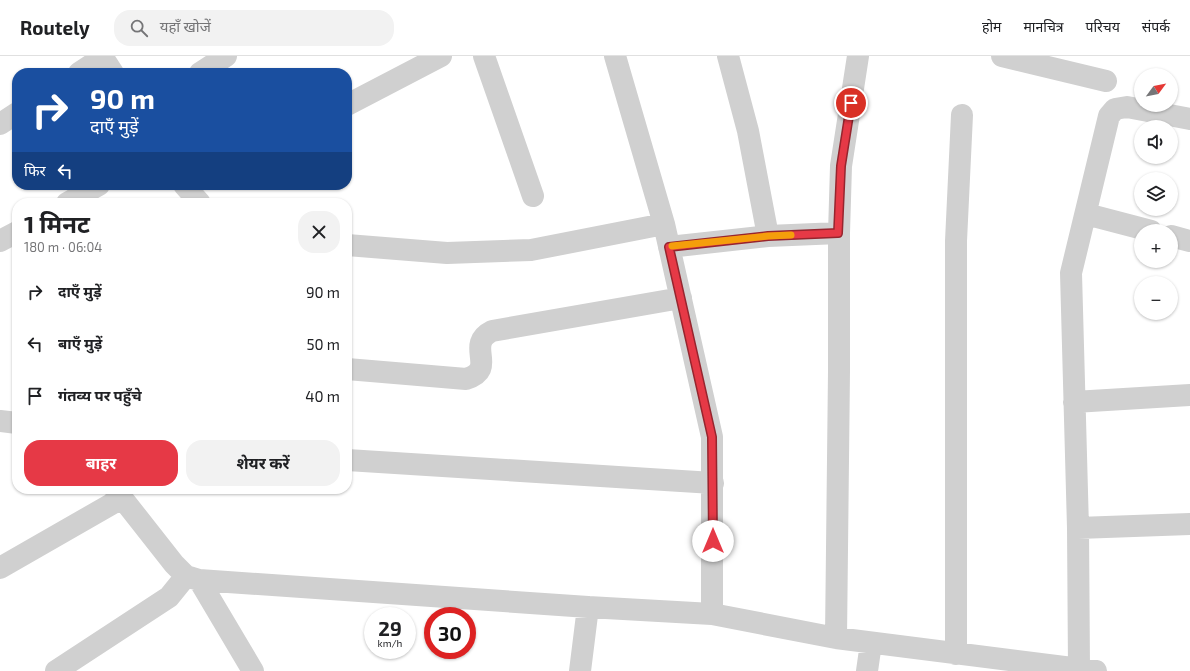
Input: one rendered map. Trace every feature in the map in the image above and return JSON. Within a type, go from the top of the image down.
[{"type":"street","points":[[208,68],[226,56]]},
{"type":"street","points":[[352,102],[441,56]]},
{"type":"street","points":[[484,56],[533,196]]},
{"type":"street","points":[[615,56],[664,224],[712,437],[712,614]]},
{"type":"street","points":[[728,56],[748,131],[768,236]]},
{"type":"street","points":[[836,638],[839,371],[838,233],[841,166],[858,56]]},
{"type":"street","points":[[1002,56],[1106,81]]},
{"type":"street","points":[[91,68],[106,62]]},
{"type":"street","points":[[56,671],[169,597],[192,578],[588,607],[712,614],[836,638],[1088,670],[1078,528],[1071,273],[1109,116],[1115,109],[1126,106],[1190,119]]},
{"type":"street","points":[[956,654],[956,241],[962,115]]},
{"type":"street","points":[[0,124],[12,116]]},
{"type":"street","points":[[76,198],[90,190]]},
{"type":"street","points":[[188,190],[196,198]]},
{"type":"street","points":[[1086,214],[1134,227]]},
{"type":"street","points":[[352,245],[447,253],[531,250],[664,224]]},
{"type":"street","points":[[669,247],[768,236],[838,233]]},
{"type":"street","points":[[0,242],[12,235]]},
{"type":"street","points":[[1178,238],[1190,241]]},
{"type":"street","points":[[352,369],[466,379],[476,376],[481,369],[480,343],[484,335],[492,331],[681,298]]},
{"type":"street","points":[[1074,402],[1190,395]]},
{"type":"street","points":[[0,421],[12,422]]},
{"type":"street","points":[[352,460],[713,482]]},
{"type":"street","points":[[0,568],[116,494]]},
{"type":"street","points":[[119,494],[174,564],[192,578],[253,671]]},
{"type":"street","points":[[1078,528],[1190,524]]},
{"type":"street","points":[[580,671],[588,607]]},
{"type":"street","points":[[867,671],[871,643]]},
{"type":"slow traffic","points":[[672,246],[791,235]]},
{"type":"route","points":[[713,541],[712,437],[669,247],[768,236],[838,233],[841,166],[851,103]]}]
